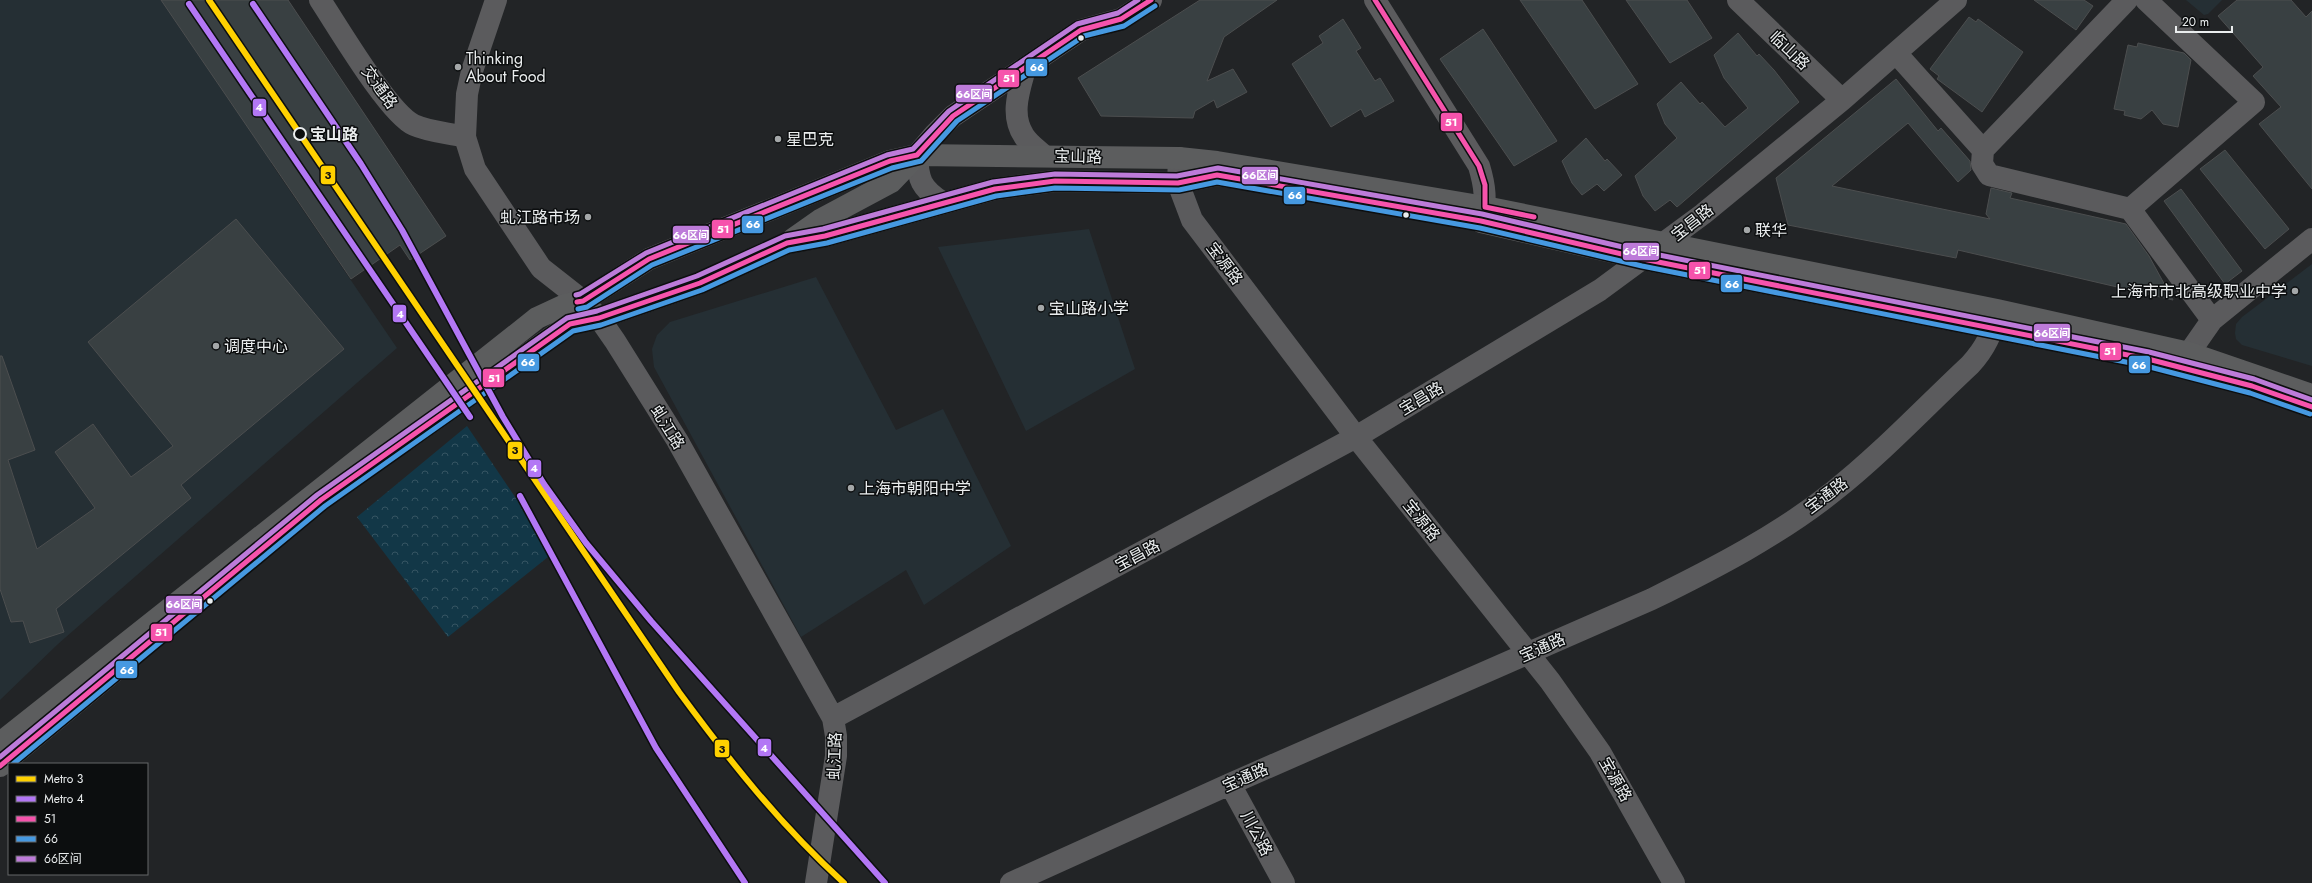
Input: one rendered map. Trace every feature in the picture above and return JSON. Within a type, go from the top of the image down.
[{"type":"main road","name":"宝山路","points":[[0,743],[537,318],[565,305],[583,301],[649,259],[890,161],[917,155],[1179,158],[1216,162],[1483,214],[1643,259],[1995,319]]},
{"type":"main road","points":[[788,243],[820,220],[891,182],[917,155]]},
{"type":"main road","name":"宝山路","points":[[0,766],[322,500],[570,324],[599,318],[700,283],[788,243],[825,236],[995,188],[1055,181],[1178,183],[1217,175],[1483,214],[1663,244],[1995,319],[2187,360],[2312,396]]},
{"type":"main road","name":"宝山路","points":[[2187,360],[2312,408]]},
{"type":"street","name":"交通路","points":[[320,0],[381,91],[405,119],[424,128],[465,137]]},
{"type":"street","name":"虬江路","points":[[496,0],[472,71],[466,94],[465,137],[475,169],[529,253],[552,278],[583,301],[599,318],[677,440],[833,718],[836,736],[836,756],[816,883]]},
{"type":"street","points":[[942,202],[928,193],[918,176],[917,155],[953,116],[1081,30],[1121,19],[1151,0]]},
{"type":"street","points":[[1375,0],[1479,166],[1485,184],[1483,214]]},
{"type":"street","name":"临山路","points":[[1738,0],[1842,100]]},
{"type":"street","name":"宝昌路","points":[[833,718],[1356,437],[1600,290],[1663,244],[1842,100],[1956,0]]},
{"type":"street","points":[[2127,0],[1983,150],[1982,164],[1989,175],[2130,209],[2212,320]]},
{"type":"street","points":[[2130,209],[2254,102],[2146,0]]},
{"type":"street","points":[[1896,53],[1983,150]]},
{"type":"street","points":[[1025,69],[1016,101],[1016,117],[1024,136],[1044,156]]},
{"type":"street","name":"宝源路","points":[[1179,158],[1178,183],[1192,220],[1356,437],[1528,654],[1600,752],[1674,883]]},
{"type":"street","points":[[2187,360],[2212,320],[2312,239]]},
{"type":"street","name":"宝通路","points":[[1011,883],[1230,784],[1528,654],[1684,583],[1767,537],[1810,508],[1858,471],[1970,365],[1982,352],[1995,319]]},
{"type":"street","name":"川公路","points":[[1230,784],[1284,883]]},
{"type":"shaded area","points":[[0,0],[189,0],[290,147],[271,163],[397,348],[58,644],[0,700]]},
{"type":"shaded area","points":[[2186,0],[2222,0],[2208,14],[2204,15]]},
{"type":"shaded area","name":"宝山路小学","points":[[1089,229],[1135,369],[1026,431],[938,247]]},
{"type":"shaded area","name":"上海市市北高级职业中学","points":[[2312,264],[2312,366],[2242,345],[2236,339],[2235,333],[2236,324],[2242,317]]},
{"type":"shaded area","name":"上海市朝阳中学","points":[[816,277],[896,430],[943,409],[1011,546],[924,605],[906,570],[801,637],[654,367],[652,349],[657,335],[670,322]]},
{"type":"green space","points":[[467,426],[553,553],[448,637],[357,517]]},
{"type":"building","name":"宝山路","points":[[161,0],[288,0],[446,236],[410,260],[400,245],[351,279]]},
{"type":"building","points":[[1200,0],[1277,0],[1224,37],[1207,81],[1233,69],[1247,92],[1217,108],[1214,100],[1195,111],[1193,118],[1101,116],[1078,78]]},
{"type":"building","points":[[1520,0],[1582,0],[1638,84],[1595,109]]},
{"type":"building","points":[[1626,0],[1687,0],[1712,38],[1670,63]]},
{"type":"building","points":[[2034,0],[2084,0],[2093,6],[2076,30]]},
{"type":"building","points":[[2237,0],[2291,0],[2306,17],[2312,11],[2312,189],[2259,124],[2281,107],[2253,76],[2263,67],[2218,16]]},
{"type":"building","points":[[1969,17],[1976,22],[1978,19],[2023,52],[1982,112],[1937,79],[1939,76],[1930,69]]},
{"type":"building","points":[[1343,19],[1361,48],[1356,51],[1375,81],[1380,78],[1394,101],[1365,117],[1361,109],[1331,127],[1292,64],[1323,43],[1319,36]]},
{"type":"building","points":[[1483,29],[1557,141],[1514,166],[1440,59]]},
{"type":"building","points":[[1738,33],[1757,56],[1759,54],[1774,70],[1799,102],[1677,207],[1670,200],[1655,211],[1643,196],[1635,176],[1677,138],[1665,124],[1657,104],[1681,82],[1700,104],[1702,102],[1725,127],[1748,108],[1724,78],[1714,55]]},
{"type":"building","points":[[2138,43],[2184,53],[2191,60],[2178,127],[2163,124],[2152,110],[2141,119],[2124,115],[2125,111],[2114,109],[2128,45],[2137,47]]},
{"type":"building","points":[[1896,79],[1938,131],[1941,128],[1970,161],[1971,170],[1958,182],[1908,123],[1832,186],[1990,219],[1986,214],[1991,188],[2012,193],[2010,198],[2126,224],[2149,256],[2173,300],[1958,250],[1956,258],[1788,225],[1776,178]]},
{"type":"building","points":[[1586,138],[1605,161],[1607,159],[1622,175],[1604,191],[1597,184],[1582,195],[1572,183],[1562,161]]},
{"type":"building","points":[[2225,150],[2289,229],[2265,249],[2200,169]]},
{"type":"building","points":[[2181,189],[2242,271],[2225,284],[2164,201]]},
{"type":"building","name":"调度中心","points":[[236,219],[344,349],[181,485],[191,498],[56,609],[64,632],[30,643],[23,621],[11,622],[0,589],[0,356],[2,356],[35,450],[8,460],[37,549],[95,508],[55,452],[93,424],[131,477],[173,446],[88,342]]},
{"type":"metro line","name":"3","points":[[209,0],[679,692],[717,743],[757,792],[799,839],[844,883]]},
{"type":"metro line","name":"4","points":[[189,4],[470,417]]},
{"type":"metro line","name":"4","points":[[253,4],[361,164],[402,230],[503,417],[544,484],[586,543],[651,621],[885,883]]},
{"type":"metro line","name":"4","points":[[520,496],[656,748],[745,883]]},
{"type":"transit line","name":"66区间","points":[[576,295],[580,294],[646,253],[887,155],[913,149],[949,111],[1077,24],[1118,13],[1138,0]]},
{"type":"transit line","name":"51","points":[[577,302],[583,301],[649,259],[890,161],[917,155],[953,116],[1081,30],[1121,19],[1151,0]]},
{"type":"transit line","name":"51","points":[[1375,0],[1479,166],[1485,185],[1485,207],[1534,217]]},
{"type":"transit line","name":"66","points":[[578,309],[587,307],[652,265],[892,168],[921,161],[957,121],[1084,36],[1124,26],[1155,6]]},
{"type":"transit line","name":"66区间","points":[[0,757],[317,495],[567,318],[597,311],[697,276],[785,236],[823,229],[993,182],[1055,174],[1177,176],[1218,168],[1482,214],[1644,252],[2149,352],[2254,379],[2312,400]]},
{"type":"transit line","name":"51","points":[[0,766],[321,500],[570,324],[599,318],[700,283],[787,243],[825,236],[995,189],[1055,181],[1178,183],[1217,175],[1481,221],[1643,259],[2148,359],[2252,386],[2312,407]]},
{"type":"transit line","name":"66","points":[[14,763],[325,506],[573,331],[601,325],[702,290],[789,250],[827,243],[996,196],[1055,188],[1179,190],[1217,182],[1480,228],[1642,266],[2146,366],[2250,393],[2310,414]]},
{"type":"place","name":"Thinking About Food","points":[[458,67]]},
{"type":"place","name":"宝山路","points":[[300,134]]},
{"type":"place","name":"星巴克","points":[[778,139]]},
{"type":"place","name":"虬江路市场","points":[[588,217]]},
{"type":"place","name":"联华","points":[[1747,230]]},
{"type":"place","name":"上海市市北高级职业中学","points":[[2295,291]]},
{"type":"place","name":"宝山路小学","points":[[1041,308]]},
{"type":"place","name":"调度中心","points":[[216,346]]},
{"type":"place","name":"上海市朝阳中学","points":[[851,488]]}]
